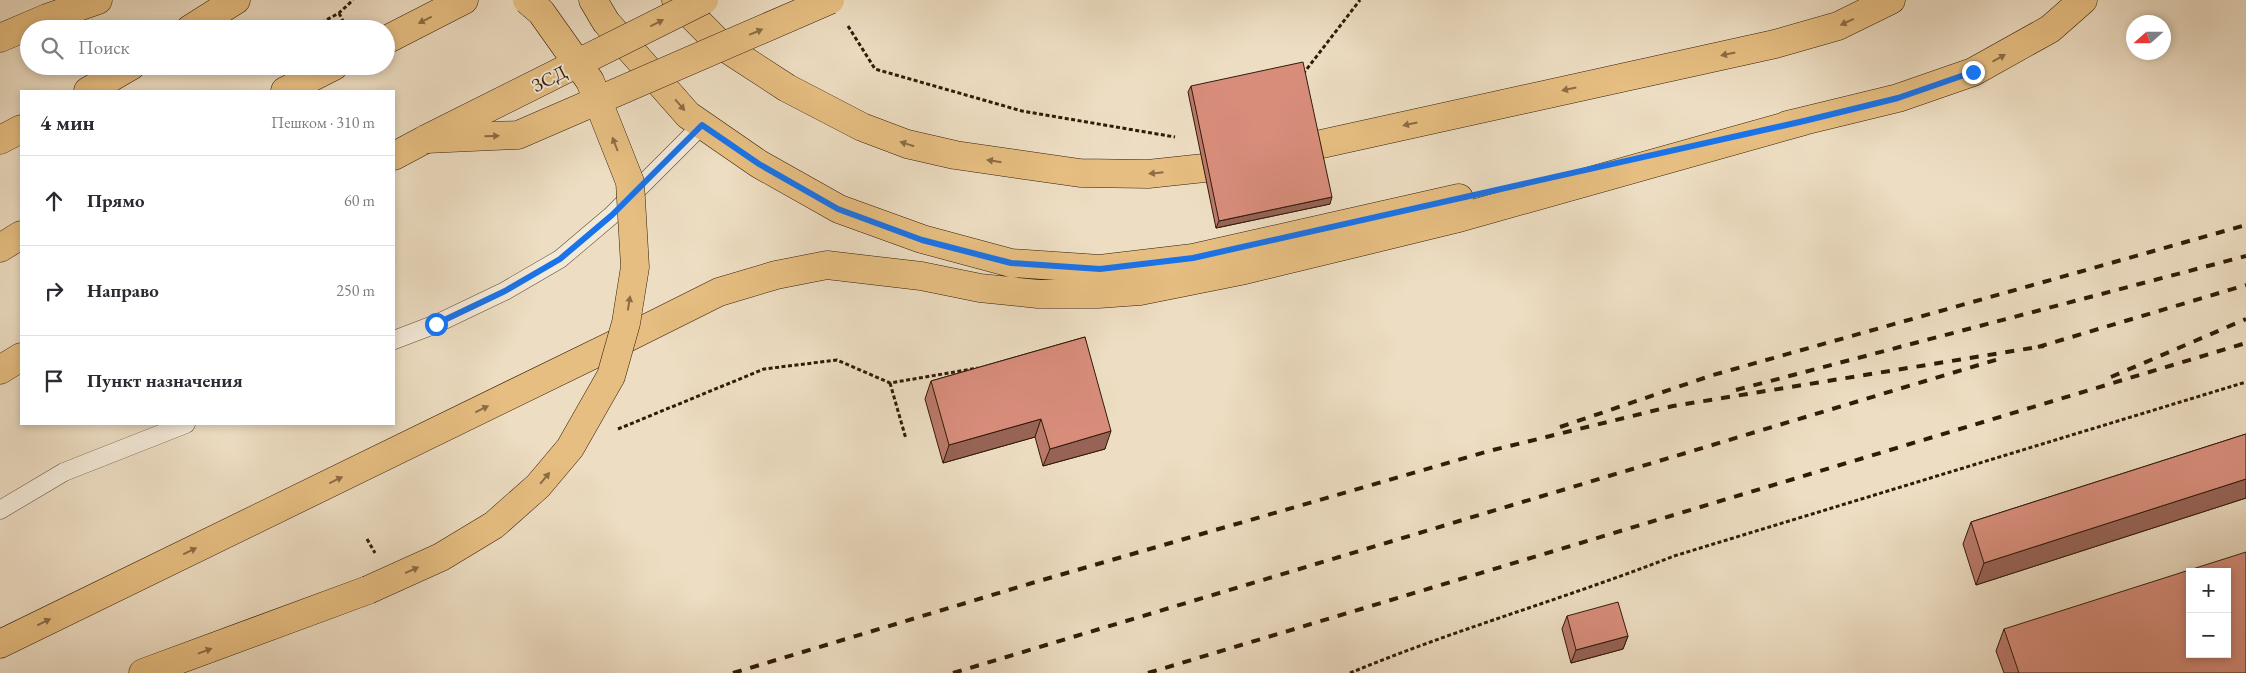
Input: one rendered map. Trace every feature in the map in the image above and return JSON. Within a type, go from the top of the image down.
[{"type":"main road","points":[[42,20],[98,0]]},
{"type":"main road","points":[[204,20],[236,0]]},
{"type":"main road","points":[[395,35],[464,0]]},
{"type":"main road","points":[[143,673],[368,590],[441,557],[494,525],[538,486],[570,448],[611,376],[626,324],[636,267],[630,182],[590,81],[541,12],[526,0]]},
{"type":"main road","points":[[592,0],[606,22],[688,115],[759,164],[838,209],[922,240],[1011,263],[1100,269],[1193,258],[1804,121],[1898,98],[1973,72],[2050,30],[2083,0]]},
{"type":"main road","points":[[676,0],[721,45],[787,88],[862,127],[907,144],[955,155],[1080,172],[1148,174],[1204,168]]},
{"type":"main road","name":"ЗСД","points":[[395,155],[704,0]]},
{"type":"main road","points":[[426,139],[518,135],[830,0]]},
{"type":"main road","points":[[1317,145],[1775,44],[1838,26],[1891,0]]},
{"type":"main road","points":[[0,38],[20,29]]},
{"type":"main road","points":[[90,90],[116,75]]},
{"type":"main road","points":[[287,90],[316,75]]},
{"type":"main road","points":[[0,644],[719,292],[776,275],[827,264],[921,276],[980,288],[1038,294],[1098,294],[1140,290],[1244,270],[1455,219],[1804,121]]},
{"type":"main road","points":[[0,140],[20,130]]},
{"type":"main road","points":[[0,248],[20,235]]},
{"type":"main road","points":[[0,370],[20,358]]},
{"type":"lane","points":[[395,340],[445,320],[505,291],[560,259],[612,215],[702,125]]},
{"type":"lane","points":[[0,510],[64,472],[183,425]]},
{"type":"path","points":[[326,20],[338,13],[353,0]]},
{"type":"path","points":[[1302,75],[1360,0]]},
{"type":"path","points":[[338,13],[342,20]]},
{"type":"path","points":[[846,23],[875,69],[1022,111],[1183,139]]},
{"type":"path","points":[[837,360],[890,383],[984,367]]},
{"type":"path","points":[[1350,673],[1408,649],[1605,584],[1674,556],[2246,382]]},
{"type":"path","points":[[890,383],[906,439]]},
{"type":"building","points":[[1303,62],[1332,197],[1219,221],[1191,86]]},
{"type":"building","points":[[1085,337],[1111,431],[1050,449],[1041,419],[949,445],[931,381]]},
{"type":"building","points":[[2246,434],[2246,479],[1984,563],[1971,522]]},
{"type":"building","points":[[2246,552],[2246,673],[2019,673],[2004,629],[2186,571],[2186,658],[2231,658],[2231,568],[2196,568]]},
{"type":"building","points":[[1618,602],[1628,636],[1576,650],[1567,616]]},
{"type":"railway","points":[[1560,427],[1713,375],[2246,225]]},
{"type":"railway","points":[[1736,390],[2246,256]]},
{"type":"railway","points":[[2038,347],[2246,285]]},
{"type":"railway","points":[[2111,377],[2246,319]]},
{"type":"railway","points":[[1148,673],[2246,343]]},
{"type":"railway","points":[[733,673],[1032,583],[1489,451],[1673,406],[2044,346]]},
{"type":"railway","points":[[953,673],[2002,358]]},
{"type":"route","points":[[436,324],[505,291],[560,259],[612,215],[702,125],[759,164],[838,209],[922,240],[1011,263],[1100,269],[1193,258],[1804,121],[1898,98],[1973,72]]}]
